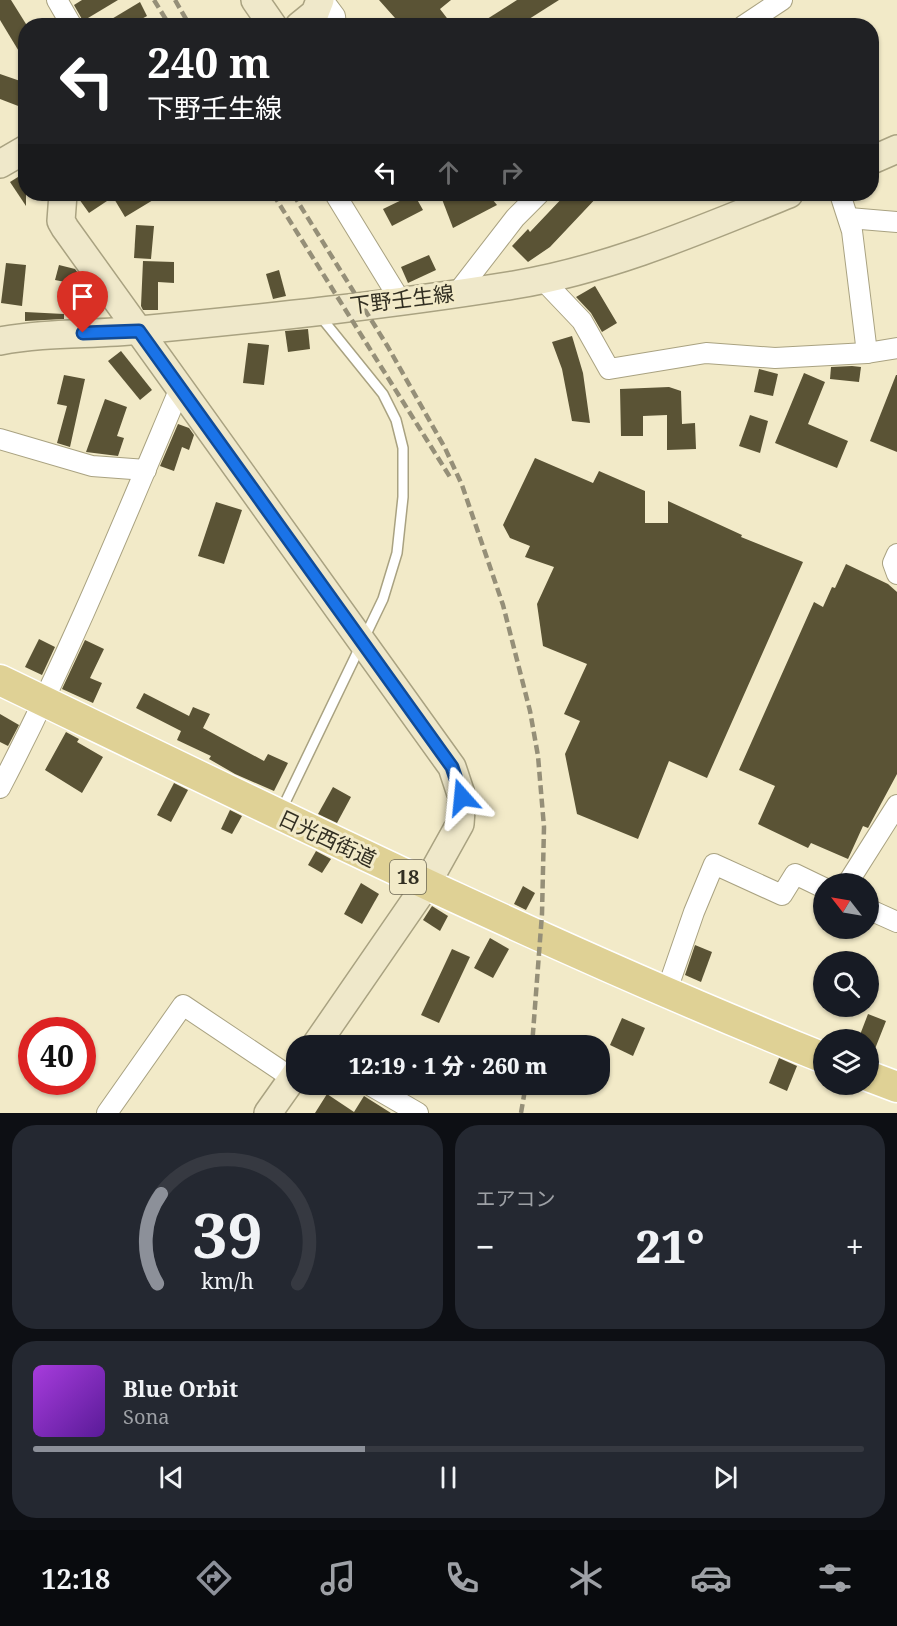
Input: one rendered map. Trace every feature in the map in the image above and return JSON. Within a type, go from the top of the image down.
[{"type":"main road","name":"日光西街道","points":[[0,681],[426,885],[666,993],[813,1053]]},
{"type":"main road","points":[[879,1080],[897,1087]]},
{"type":"street","points":[[57,0],[67,18]]},
{"type":"street","points":[[255,0],[267,18]]},
{"type":"street","points":[[309,18],[315,13],[322,0],[335,18]]},
{"type":"street","points":[[766,18],[782,0]]},
{"type":"street","points":[[879,157],[897,149]]},
{"type":"street","points":[[0,164],[18,153]]},
{"type":"street","points":[[62,201],[61,221],[65,228],[452,767],[462,797],[460,824],[426,885],[323,1035]]},
{"type":"street","points":[[339,201],[400,300]]},
{"type":"street","points":[[457,293],[515,218],[532,201]]},
{"type":"street","name":"下野壬生線","points":[[0,341],[29,336],[139,331],[316,311],[457,293],[542,279],[604,264],[652,248],[771,201]]},
{"type":"street","points":[[843,201],[849,218],[867,353]]},
{"type":"street","points":[[849,218],[897,222]]},
{"type":"street","points":[[542,279],[582,321],[609,369],[706,353],[775,358],[867,353],[897,348]]},
{"type":"street","points":[[0,327],[29,336]]},
{"type":"street","points":[[0,788],[45,702],[180,388]]},
{"type":"street","points":[[0,439],[92,466],[146,470]]},
{"type":"street","points":[[897,554],[893,563],[897,574]]},
{"type":"street","points":[[854,873],[897,806]]},
{"type":"street","points":[[666,993],[694,912],[714,864],[782,895],[795,873],[813,882]]},
{"type":"street","points":[[879,914],[897,922]]},
{"type":"street","points":[[107,1113],[183,1005],[286,1069]]},
{"type":"street","points":[[268,1113],[286,1088]]},
{"type":"street","points":[[387,1095],[418,1113]]},
{"type":"lane","points":[[278,816],[383,599],[397,553],[403,497],[403,448],[396,420],[383,393],[316,311]]},
{"type":"building","points":[[0,0],[11,0],[22,18],[18,18],[18,50],[0,20]]},
{"type":"building","points":[[82,0],[118,0],[88,18],[81,18],[74,5]]},
{"type":"building","points":[[379,0],[451,0],[440,9],[447,18],[395,18]]},
{"type":"building","points":[[517,0],[559,0],[531,18],[489,18]]},
{"type":"building","points":[[140,2],[147,16],[143,18],[113,18]]},
{"type":"building","points":[[0,74],[18,80],[18,106],[0,99]]},
{"type":"building","points":[[18,177],[18,194],[10,182]]},
{"type":"building","points":[[80,201],[107,201],[89,213]]},
{"type":"building","points":[[115,201],[151,201],[125,217]]},
{"type":"building","points":[[400,201],[418,201],[423,210],[392,226],[383,209]]},
{"type":"building","points":[[443,201],[494,201],[497,205],[453,228]]},
{"type":"building","points":[[559,201],[593,201],[550,247],[528,262],[512,246],[528,229],[530,232]]},
{"type":"building","points":[[136,225],[154,226],[151,259],[134,258]]},
{"type":"building","points":[[429,255],[436,270],[408,283],[401,267]]},
{"type":"building","points":[[143,261],[174,262],[174,283],[158,282],[158,310],[143,310],[141,306]]},
{"type":"building","points":[[6,263],[26,265],[22,306],[1,303]]},
{"type":"building","points":[[59,265],[75,269],[78,273],[75,284],[55,280]]},
{"type":"building","points":[[279,270],[286,296],[273,299],[266,274]]},
{"type":"building","points":[[595,286],[617,323],[602,332],[591,313],[576,297]]},
{"type":"building","points":[[25,312],[64,314],[64,319],[25,321]]},
{"type":"building","points":[[308,329],[310,349],[288,352],[285,331]]},
{"type":"building","points":[[572,336],[583,373],[590,423],[572,421],[562,369],[552,342]]},
{"type":"building","points":[[248,343],[269,345],[264,385],[243,383]]},
{"type":"building","points":[[121,351],[152,390],[140,400],[108,361]]},
{"type":"building","points":[[831,367],[861,367],[859,382],[830,379]]},
{"type":"building","points":[[759,369],[778,374],[773,396],[754,392]]},
{"type":"building","points":[[804,373],[825,382],[808,424],[848,441],[837,468],[775,443]]},
{"type":"building","points":[[64,375],[85,379],[70,447],[57,443],[67,406],[57,404]]},
{"type":"building","points":[[897,375],[897,452],[870,441]]},
{"type":"building","points":[[669,387],[681,391],[682,424],[695,423],[696,449],[667,450],[667,415],[643,416],[643,436],[621,436],[620,389]]},
{"type":"building","points":[[105,399],[127,407],[117,436],[124,438],[118,456],[86,452]]},
{"type":"building","points":[[750,415],[768,421],[760,453],[739,446]]},
{"type":"building","points":[[178,424],[189,428],[194,435],[189,450],[182,447],[174,471],[160,466]]},
{"type":"building","points":[[535,458],[593,483],[599,471],[645,491],[645,523],[668,523],[668,501],[742,535],[741,537],[803,562],[707,778],[669,761],[638,839],[577,814],[565,754],[580,721],[564,714],[587,664],[543,646],[537,604],[554,567],[525,557],[530,546],[510,538],[503,525]]},
{"type":"building","points":[[216,502],[242,510],[224,564],[198,556]]},
{"type":"building","points":[[846,564],[888,584],[897,592],[897,774],[868,828],[863,826],[848,859],[811,843],[808,848],[758,824],[775,786],[739,770],[814,602],[823,607]]},
{"type":"building","points":[[39,639],[55,647],[42,675],[25,667]]},
{"type":"building","points":[[85,640],[104,649],[90,678],[102,683],[93,703],[62,689]]},
{"type":"building","points":[[144,693],[189,716],[193,707],[210,714],[203,728],[264,761],[268,754],[288,763],[274,791],[235,774],[209,759],[211,756],[177,740],[181,731],[136,708]]},
{"type":"building","points":[[0,714],[19,725],[8,746],[0,742]]},
{"type":"building","points":[[66,732],[79,739],[77,742],[103,757],[82,793],[45,770]]},
{"type":"building","points":[[174,783],[188,790],[171,822],[157,815]]},
{"type":"building","points":[[333,787],[351,797],[337,823],[318,814]]},
{"type":"building","points":[[230,810],[242,816],[232,834],[221,829]]},
{"type":"building","points":[[316,851],[331,859],[322,873],[308,865]]},
{"type":"building","points":[[361,883],[379,894],[362,924],[344,914]]},
{"type":"building","points":[[523,886],[535,893],[526,910],[514,904]]},
{"type":"building","points":[[432,906],[448,916],[440,931],[423,920]]},
{"type":"building","points":[[490,938],[509,949],[493,978],[474,968]]},
{"type":"building","points":[[695,945],[712,952],[701,982],[685,975]]},
{"type":"building","points":[[452,949],[470,957],[439,1023],[421,1015]]},
{"type":"building","points":[[867,1017],[876,1017],[886,1021],[879,1039],[879,1029],[862,1029]]},
{"type":"building","points":[[622,1018],[645,1028],[633,1056],[610,1045]]},
{"type":"building","points":[[779,1058],[797,1066],[787,1091],[769,1083]]},
{"type":"building","points":[[328,1095],[354,1112],[364,1096],[391,1113],[315,1113]]},
{"type":"railway","points":[[154,0],[165,18]]},
{"type":"railway","points":[[175,0],[185,18]]},
{"type":"railway","points":[[277,201],[450,477]]},
{"type":"railway","points":[[297,201],[388,347],[445,448],[462,485],[503,605],[530,711],[538,756],[544,827],[542,914],[533,1035]]},
{"type":"railway","points":[[521,1113],[524,1095]]},
{"type":"route","points":[[83,333],[139,331],[452,767],[462,797]]}]
